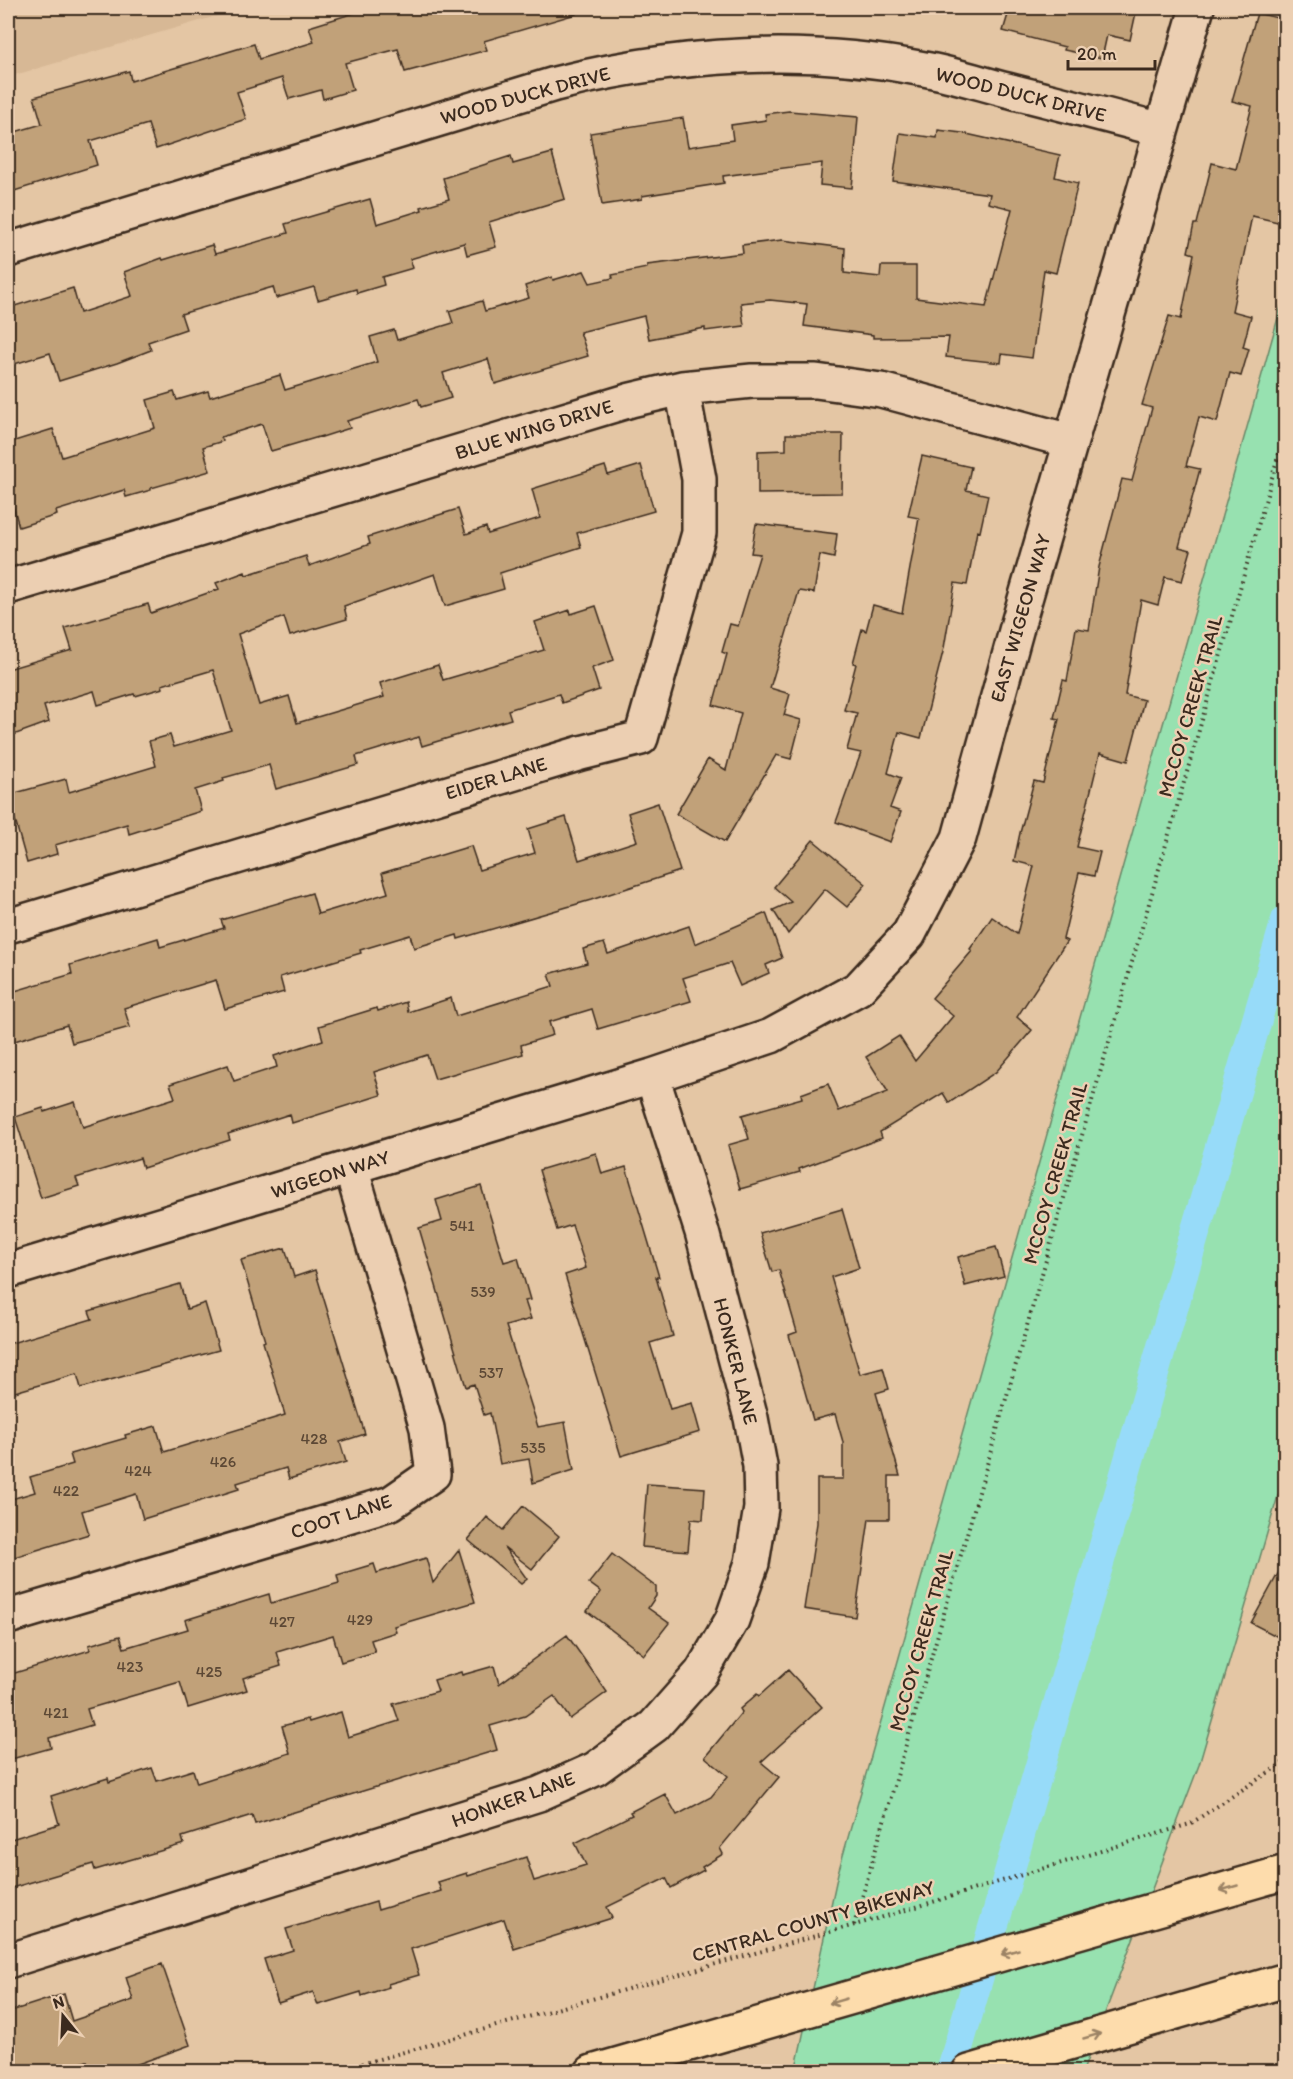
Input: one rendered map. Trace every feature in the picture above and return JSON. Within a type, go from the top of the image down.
[{"type":"highway","points":[[592,2072],[1286,1872]]},
{"type":"highway","points":[[969,2072],[1286,1980]]},
{"type":"street","name":"EAST WIGEON WAY","points":[[652,1076],[771,1036],[859,988],[909,934],[959,838],[1018,620],[1197,8]]},
{"type":"street","name":"WOOD DUCK DRIVE","points":[[8,250],[555,84],[606,71],[700,58],[791,54],[864,60],[924,69],[1161,130]]},
{"type":"street","name":"BLUE WING DRIVE","points":[[8,587],[631,399],[682,388],[752,381],[816,381],[881,390],[1070,441]]},
{"type":"street","name":"EIDER LANE","points":[[8,926],[580,753],[641,738],[699,533],[699,479],[682,388]]},
{"type":"street","name":"WIGEON WAY","points":[[8,1271],[652,1076]]},
{"type":"street","name":"HONKER LANE","points":[[8,1961],[539,1794],[595,1769],[654,1726],[701,1673],[732,1620],[752,1563],[761,1508],[760,1466],[751,1418],[702,1232],[652,1076]]},
{"type":"street","name":"COOT LANE","points":[[8,1617],[391,1503],[433,1474],[427,1428],[351,1168]]},
{"type":"path","name":"MCCOY CREEK TRAIL","points":[[854,1925],[1286,429]]},
{"type":"path","name":"CENTRAL COUNTY BIKEWAY","points":[[333,2072],[883,1917],[1138,1841],[1190,1824],[1286,1761]]},
{"type":"shaded area","points":[[8,8],[244,8],[8,77]]},
{"type":"green space","points":[[1285,293],[1285,1472],[1199,1765],[1083,2071],[795,2072],[838,1873]]},
{"type":"building","points":[[370,8],[575,8],[576,14],[484,41],[487,50],[405,72],[398,49],[345,63],[353,90],[323,99],[321,90],[289,99],[282,78],[237,92],[246,119],[156,149],[148,124],[90,141],[97,165],[8,193],[8,134],[42,124],[34,97],[129,71],[131,81],[254,44],[259,59],[314,42],[309,27]]},
{"type":"building","points":[[1010,8],[1137,8],[1130,40],[1107,35],[1102,58],[1064,50],[1065,47],[1003,31]]},
{"type":"building","points":[[1257,13],[1286,20],[1286,224],[1252,216],[1232,311],[1251,316],[1243,347],[1249,349],[1241,376],[1230,373],[1217,422],[1199,417],[1186,466],[1200,469],[1179,547],[1191,550],[1182,581],[1165,577],[1158,605],[1141,600],[1125,695],[1144,700],[1128,761],[1100,753],[1077,847],[1100,852],[1094,876],[1079,873],[1063,939],[1067,941],[1017,1017],[1032,1030],[996,1072],[949,1103],[943,1093],[880,1132],[882,1138],[799,1169],[800,1172],[740,1189],[728,1145],[749,1139],[742,1115],[802,1098],[801,1094],[828,1084],[839,1111],[888,1092],[866,1057],[899,1036],[915,1061],[953,1016],[932,998],[972,951],[970,949],[992,917],[1017,934],[1034,866],[1014,861],[1020,833],[1034,781],[1043,783],[1059,719],[1054,718],[1063,680],[1067,681],[1076,628],[1089,630],[1099,567],[1122,479],[1132,481],[1152,408],[1142,405],[1169,316],[1181,319],[1194,254],[1188,252],[1212,163],[1236,169],[1252,106],[1232,101]]},
{"type":"building","points":[[789,111],[858,117],[852,188],[820,185],[822,163],[723,176],[724,183],[602,205],[590,133],[683,118],[688,147],[733,140],[731,125],[766,120],[765,114]]},
{"type":"building","points":[[938,130],[962,133],[1060,155],[1055,177],[1078,183],[1056,273],[1044,270],[1032,358],[1002,354],[1001,363],[946,357],[949,337],[873,338],[873,335],[804,326],[807,304],[770,300],[741,303],[744,326],[705,331],[705,328],[649,339],[644,316],[580,332],[588,356],[495,384],[488,359],[443,373],[451,398],[421,407],[418,399],[347,421],[350,428],[322,437],[271,451],[262,424],[221,437],[223,441],[203,447],[210,471],[126,497],[124,490],[56,511],[57,515],[19,527],[8,487],[8,443],[53,429],[62,457],[155,428],[147,400],[174,392],[177,400],[208,391],[210,397],[280,375],[285,390],[377,362],[370,337],[394,330],[397,340],[453,323],[449,311],[482,301],[485,311],[529,298],[525,286],[552,277],[553,280],[584,271],[590,283],[613,278],[612,275],[647,268],[647,265],[743,253],[742,245],[782,240],[845,248],[844,273],[880,277],[881,266],[916,266],[916,298],[986,307],[1012,209],[988,203],[990,194],[893,181],[900,133],[937,138]]},
{"type":"building","points":[[552,153],[565,199],[489,222],[496,247],[467,255],[464,243],[410,259],[413,268],[382,277],[384,285],[357,293],[356,289],[318,300],[314,287],[276,298],[273,287],[181,314],[186,329],[148,342],[151,350],[59,381],[50,353],[8,366],[8,308],[73,288],[80,313],[132,296],[124,272],[162,258],[163,260],[212,245],[215,254],[288,233],[285,224],[370,199],[377,224],[449,199],[443,178],[511,156],[513,164]]},
{"type":"building","points":[[786,434],[843,434],[842,493],[758,494],[758,451],[786,450]]},
{"type":"building","points":[[922,456],[971,467],[966,490],[988,495],[980,532],[977,531],[967,585],[955,583],[944,648],[921,738],[899,732],[888,773],[901,778],[890,808],[901,812],[890,842],[836,822],[861,753],[847,750],[857,713],[844,710],[862,629],[866,631],[873,605],[902,613],[919,518],[908,516]]},
{"type":"building","points":[[641,465],[654,511],[577,533],[581,547],[500,573],[504,589],[445,606],[435,574],[344,606],[347,619],[290,636],[284,617],[238,634],[259,705],[289,696],[297,723],[384,697],[380,683],[438,665],[443,680],[544,650],[535,622],[570,610],[571,614],[596,606],[614,660],[592,668],[599,690],[562,703],[559,694],[508,710],[511,719],[422,746],[419,737],[356,756],[358,765],[276,789],[269,765],[223,778],[224,781],[195,790],[201,811],[129,834],[127,824],[55,845],[57,854],[27,863],[8,795],[66,779],[69,792],[156,766],[149,741],[170,735],[174,747],[231,730],[213,670],[162,685],[163,688],[98,705],[94,691],[44,706],[49,722],[8,737],[8,669],[72,650],[65,628],[148,604],[151,613],[219,589],[216,583],[245,572],[246,575],[306,556],[309,566],[370,544],[368,537],[458,509],[466,534],[486,527],[488,534],[540,518],[532,489],[605,466],[608,475]]},
{"type":"building","points":[[756,524],[837,534],[834,558],[820,555],[814,593],[799,591],[770,688],[790,694],[784,715],[801,720],[791,759],[776,755],[725,842],[676,814],[708,759],[726,770],[741,713],[713,705],[727,654],[722,652],[730,624],[738,626],[760,554],[751,553]]},
{"type":"building","points":[[658,803],[680,871],[458,939],[457,935],[414,948],[410,935],[360,950],[361,953],[280,977],[284,992],[225,1009],[216,980],[124,1008],[130,1027],[72,1043],[67,1025],[8,1043],[8,993],[72,974],[70,965],[158,938],[160,947],[224,928],[221,920],[312,893],[318,914],[388,893],[382,873],[471,846],[479,870],[535,853],[528,829],[566,817],[579,860],[637,841],[628,813]]},
{"type":"building","points":[[813,840],[866,884],[847,907],[825,889],[788,934],[773,910],[791,902],[774,887]]},
{"type":"building","points":[[766,913],[782,958],[766,965],[769,973],[740,986],[730,963],[683,978],[691,1001],[598,1029],[592,1009],[549,1022],[553,1035],[521,1045],[523,1054],[435,1079],[427,1055],[374,1072],[381,1095],[292,1123],[290,1114],[228,1134],[230,1140],[143,1168],[140,1158],[76,1178],[79,1186],[41,1198],[15,1117],[43,1108],[44,1112],[75,1102],[83,1127],[175,1098],[170,1084],[228,1065],[234,1081],[277,1067],[274,1056],[323,1040],[319,1026],[377,1008],[378,1011],[406,1002],[408,1012],[451,998],[456,1016],[553,986],[549,974],[587,963],[583,949],[604,943],[608,954],[689,926],[695,944]]},
{"type":"building","points":[[596,1153],[602,1174],[626,1167],[659,1277],[656,1277],[673,1336],[650,1343],[670,1409],[692,1403],[700,1432],[621,1456],[565,1275],[586,1268],[572,1225],[557,1230],[539,1170]]},
{"type":"building","points":[[481,1186],[504,1262],[518,1258],[530,1300],[525,1301],[531,1319],[506,1326],[538,1427],[565,1422],[574,1470],[533,1483],[529,1459],[500,1464],[490,1413],[484,1415],[474,1384],[466,1387],[419,1228],[442,1221],[436,1200]]},
{"type":"building","points":[[842,1209],[859,1268],[831,1277],[860,1374],[883,1368],[889,1389],[876,1393],[900,1476],[889,1476],[889,1519],[869,1519],[855,1617],[804,1609],[817,1523],[817,1479],[843,1479],[843,1442],[835,1414],[813,1420],[789,1335],[797,1332],[779,1270],[772,1272],[760,1233]]},
{"type":"building","points":[[996,1247],[1004,1276],[965,1286],[958,1257]]},
{"type":"building","points":[[285,1248],[294,1277],[315,1270],[365,1434],[340,1442],[346,1462],[289,1479],[286,1468],[237,1483],[239,1489],[143,1519],[136,1494],[82,1511],[89,1534],[8,1559],[8,1500],[35,1492],[30,1477],[73,1464],[70,1454],[126,1438],[125,1435],[156,1426],[164,1452],[285,1415],[241,1260]]},
{"type":"building","points":[[180,1284],[187,1309],[205,1303],[219,1350],[81,1388],[77,1374],[8,1394],[8,1344],[92,1319],[89,1311]]},
{"type":"building","points":[[647,1484],[705,1488],[703,1520],[691,1519],[688,1551],[642,1547]]},
{"type":"building","points":[[523,1506],[559,1536],[532,1569],[504,1547],[527,1579],[521,1584],[468,1540],[487,1517],[503,1530]]},
{"type":"building","points":[[459,1550],[475,1602],[394,1626],[396,1632],[371,1640],[375,1652],[341,1662],[333,1635],[277,1652],[281,1666],[243,1678],[247,1690],[188,1708],[180,1682],[87,1709],[92,1725],[49,1738],[51,1748],[8,1760],[8,1675],[90,1650],[89,1645],[120,1636],[124,1648],[188,1629],[185,1620],[269,1594],[271,1603],[339,1583],[337,1575],[374,1564],[377,1573],[426,1558],[433,1583]]},
{"type":"building","points":[[612,1554],[656,1587],[656,1596],[648,1608],[669,1623],[644,1655],[587,1611],[601,1592],[589,1583]]},
{"type":"building","points":[[1286,1559],[1286,1641],[1251,1623]]},
{"type":"building","points":[[567,1635],[607,1692],[570,1719],[554,1696],[525,1716],[490,1726],[497,1750],[255,1824],[252,1815],[182,1837],[184,1844],[95,1870],[93,1864],[8,1889],[8,1840],[59,1824],[51,1796],[108,1778],[109,1782],[152,1768],[157,1781],[193,1770],[197,1783],[290,1753],[282,1726],[308,1719],[309,1722],[341,1712],[348,1737],[399,1721],[393,1704],[438,1691],[434,1680],[494,1666],[499,1684]]},
{"type":"building","points":[[788,1670],[822,1707],[761,1762],[779,1777],[720,1848],[723,1854],[702,1867],[704,1870],[671,1888],[666,1878],[607,1907],[612,1918],[514,1949],[504,1919],[411,1949],[419,1975],[388,1984],[389,1987],[362,1996],[361,1992],[318,2005],[313,1992],[278,2003],[264,1959],[293,1950],[286,1929],[376,1902],[378,1910],[441,1891],[438,1882],[467,1873],[468,1876],[526,1857],[534,1881],[586,1865],[575,1843],[632,1815],[630,1812],[665,1794],[677,1815],[711,1797],[728,1776],[705,1757],[742,1712],[740,1709],[757,1694],[759,1696]]},
{"type":"building","points":[[162,1964],[190,2045],[116,2072],[90,2072],[87,2061],[52,2072],[8,2072],[8,2012],[64,1994],[72,2021],[133,2000],[126,1977]]},
{"type":"waterway","points":[[951,2072],[1286,920]]}]
